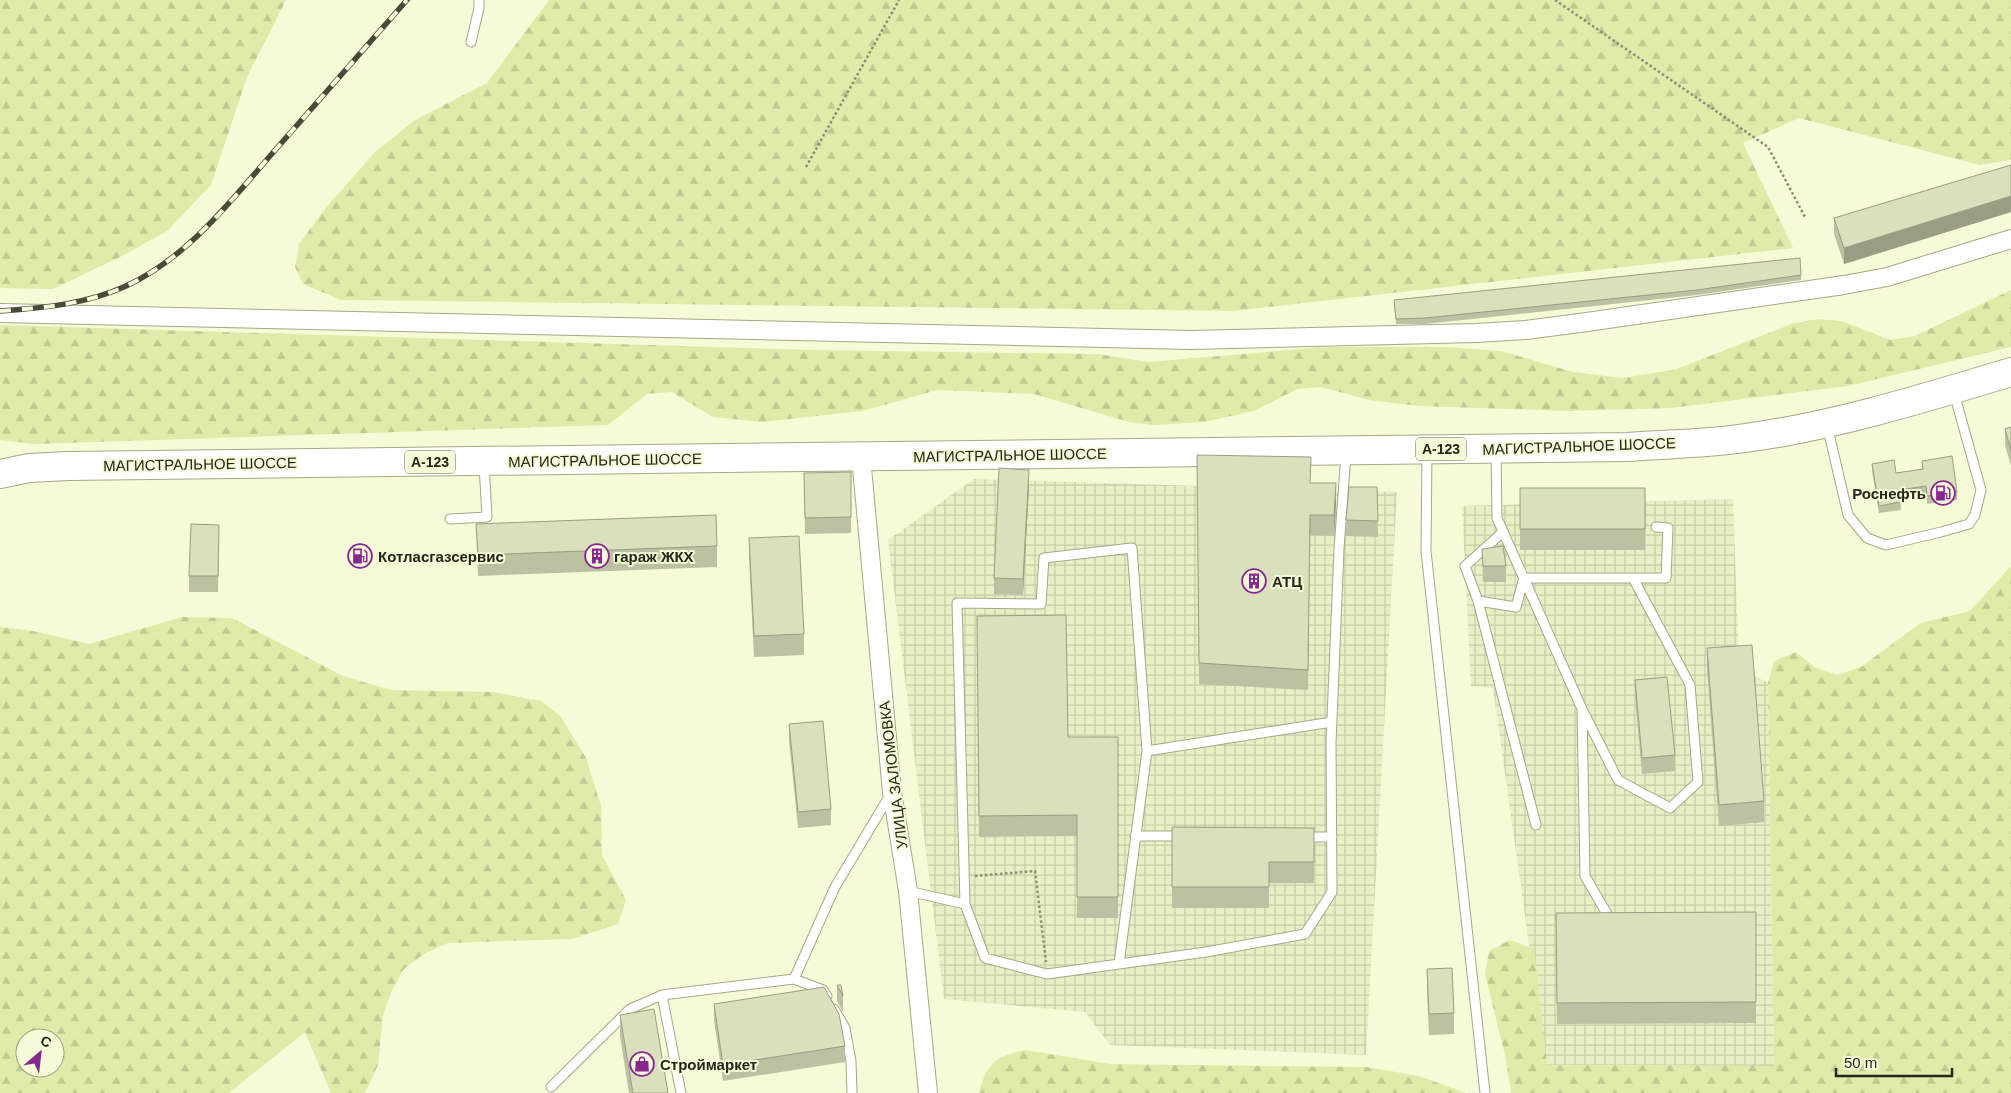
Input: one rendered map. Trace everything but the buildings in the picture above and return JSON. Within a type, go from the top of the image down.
[{"type":"main road","name":"МАГИСТРАЛЬНОЕ ШОССЕ","points":[[0,474],[28,468],[68,466],[1628,447],[1738,439],[1826,423],[1953,390],[2011,372]]},
{"type":"street","points":[[0,313],[1191,340],[1382,336],[1526,330],[1790,294],[1887,277],[2011,239]]},
{"type":"street","name":"УЛИЦА ЗАЛОМОВКА","points":[[861,457],[892,792],[908,891],[928,1093]]},
{"type":"lane","points":[[471,42],[480,8],[479,0]]},
{"type":"lane","points":[[1826,423],[1848,515],[1867,538],[1886,545],[1941,532],[1968,524],[1975,515],[1982,490],[1953,390]]},
{"type":"lane","points":[[1496,448],[1497,518],[1582,709],[1618,780],[1670,808],[1698,782],[1690,685],[1633,578]]},
{"type":"lane","points":[[1427,450],[1426,552],[1485,1093]]},
{"type":"lane","points":[[1119,964],[1147,751],[1132,548],[1044,558],[1042,604],[957,603],[964,904],[985,958],[1047,974],[1206,952],[1305,934],[1332,892],[1332,722],[1338,549],[1346,451]]},
{"type":"lane","points":[[450,519],[487,518],[484,461]]},
{"type":"lane","points":[[1524,578],[1666,578],[1668,528],[1656,527]]},
{"type":"lane","points":[[1503,532],[1465,566],[1478,601],[1536,825]]},
{"type":"lane","points":[[1478,601],[1516,607],[1524,578]]},
{"type":"lane","points":[[1582,709],[1585,876],[1610,918]]},
{"type":"lane","points":[[1147,751],[1332,722]]},
{"type":"lane","points":[[794,979],[835,887],[892,792]]},
{"type":"lane","points":[[1135,836],[1194,836]]},
{"type":"lane","points":[[1292,837],[1332,837]]},
{"type":"lane","points":[[908,891],[964,904]]},
{"type":"lane","points":[[551,1087],[630,1009],[662,995],[794,979],[823,990],[845,1028],[851,1061],[852,1093]]},
{"type":"lane","points":[[662,995],[681,1093]]},
{"type":"path","points":[[806,167],[899,0]]},
{"type":"path","points":[[1556,0],[1768,147],[1805,217]]},
{"type":"path","points":[[964,878],[1035,871],[1047,974]]},
{"type":"shaded area","points":[[974,479],[1397,492],[1366,1055],[1110,1045],[1085,1012],[944,999],[888,540]]},
{"type":"shaded area","points":[[1733,499],[1739,667],[1768,683],[1774,1066],[1546,1065],[1493,688],[1471,686],[1462,506]]},
{"type":"green space","points":[[0,0],[286,0],[247,77],[211,185],[167,231],[122,256],[53,289],[0,288]]},
{"type":"green space","points":[[549,0],[2011,0],[2011,160],[1980,165],[1799,118],[1743,143],[1793,248],[1231,311],[341,300],[303,284],[295,267],[299,244],[325,209],[374,153],[415,120],[487,83]]},
{"type":"green space","points":[[2011,290],[2011,347],[1848,386],[1671,408],[1569,411],[1419,406],[1369,400],[1321,387],[1297,389],[1254,411],[1204,422],[1153,425],[1129,422],[1034,394],[937,390],[862,411],[762,422],[713,417],[672,392],[647,394],[608,425],[36,444],[0,440],[0,325],[811,350],[1098,354],[1149,362],[1324,347],[1449,347],[1501,351],[1573,372],[1622,378],[1674,370],[1794,323],[1820,319],[1844,322],[1890,340],[1915,336]]},
{"type":"green space","points":[[2011,566],[2011,1093],[1511,1093],[1505,1055],[1485,974],[1489,951],[1510,940],[1534,949],[1547,1065],[1774,1066],[1768,683],[1774,661],[1796,652],[1814,667],[1837,675],[1861,667],[1921,623],[1970,611]]},
{"type":"green space","points":[[182,617],[232,618],[343,676],[391,690],[492,692],[541,701],[560,716],[586,758],[601,806],[602,855],[626,900],[618,924],[572,939],[448,943],[425,953],[404,969],[392,990],[383,1015],[378,1065],[365,1093],[331,1093],[305,1032],[229,1093],[0,1093],[0,627],[33,631],[89,644]]},
{"type":"green space","points":[[1025,1050],[1110,1064],[1366,1067],[1419,1076],[1466,1093],[979,1093],[989,1067],[994,1062]]},
{"type":"railway","points":[[0,311],[48,307],[96,297],[126,286],[149,274],[170,259],[190,243],[226,206],[407,0]]},
{"type":"place","name":"Роснефть","points":[[1943,493]]},
{"type":"place","name":"Котласгазсервис","points":[[360,556]]},
{"type":"place","name":"гараж ЖКХ","points":[[597,556]]},
{"type":"place","name":"АТЦ","points":[[1254,581]]},
{"type":"place","name":"Строймаркет","points":[[642,1064]]}]
